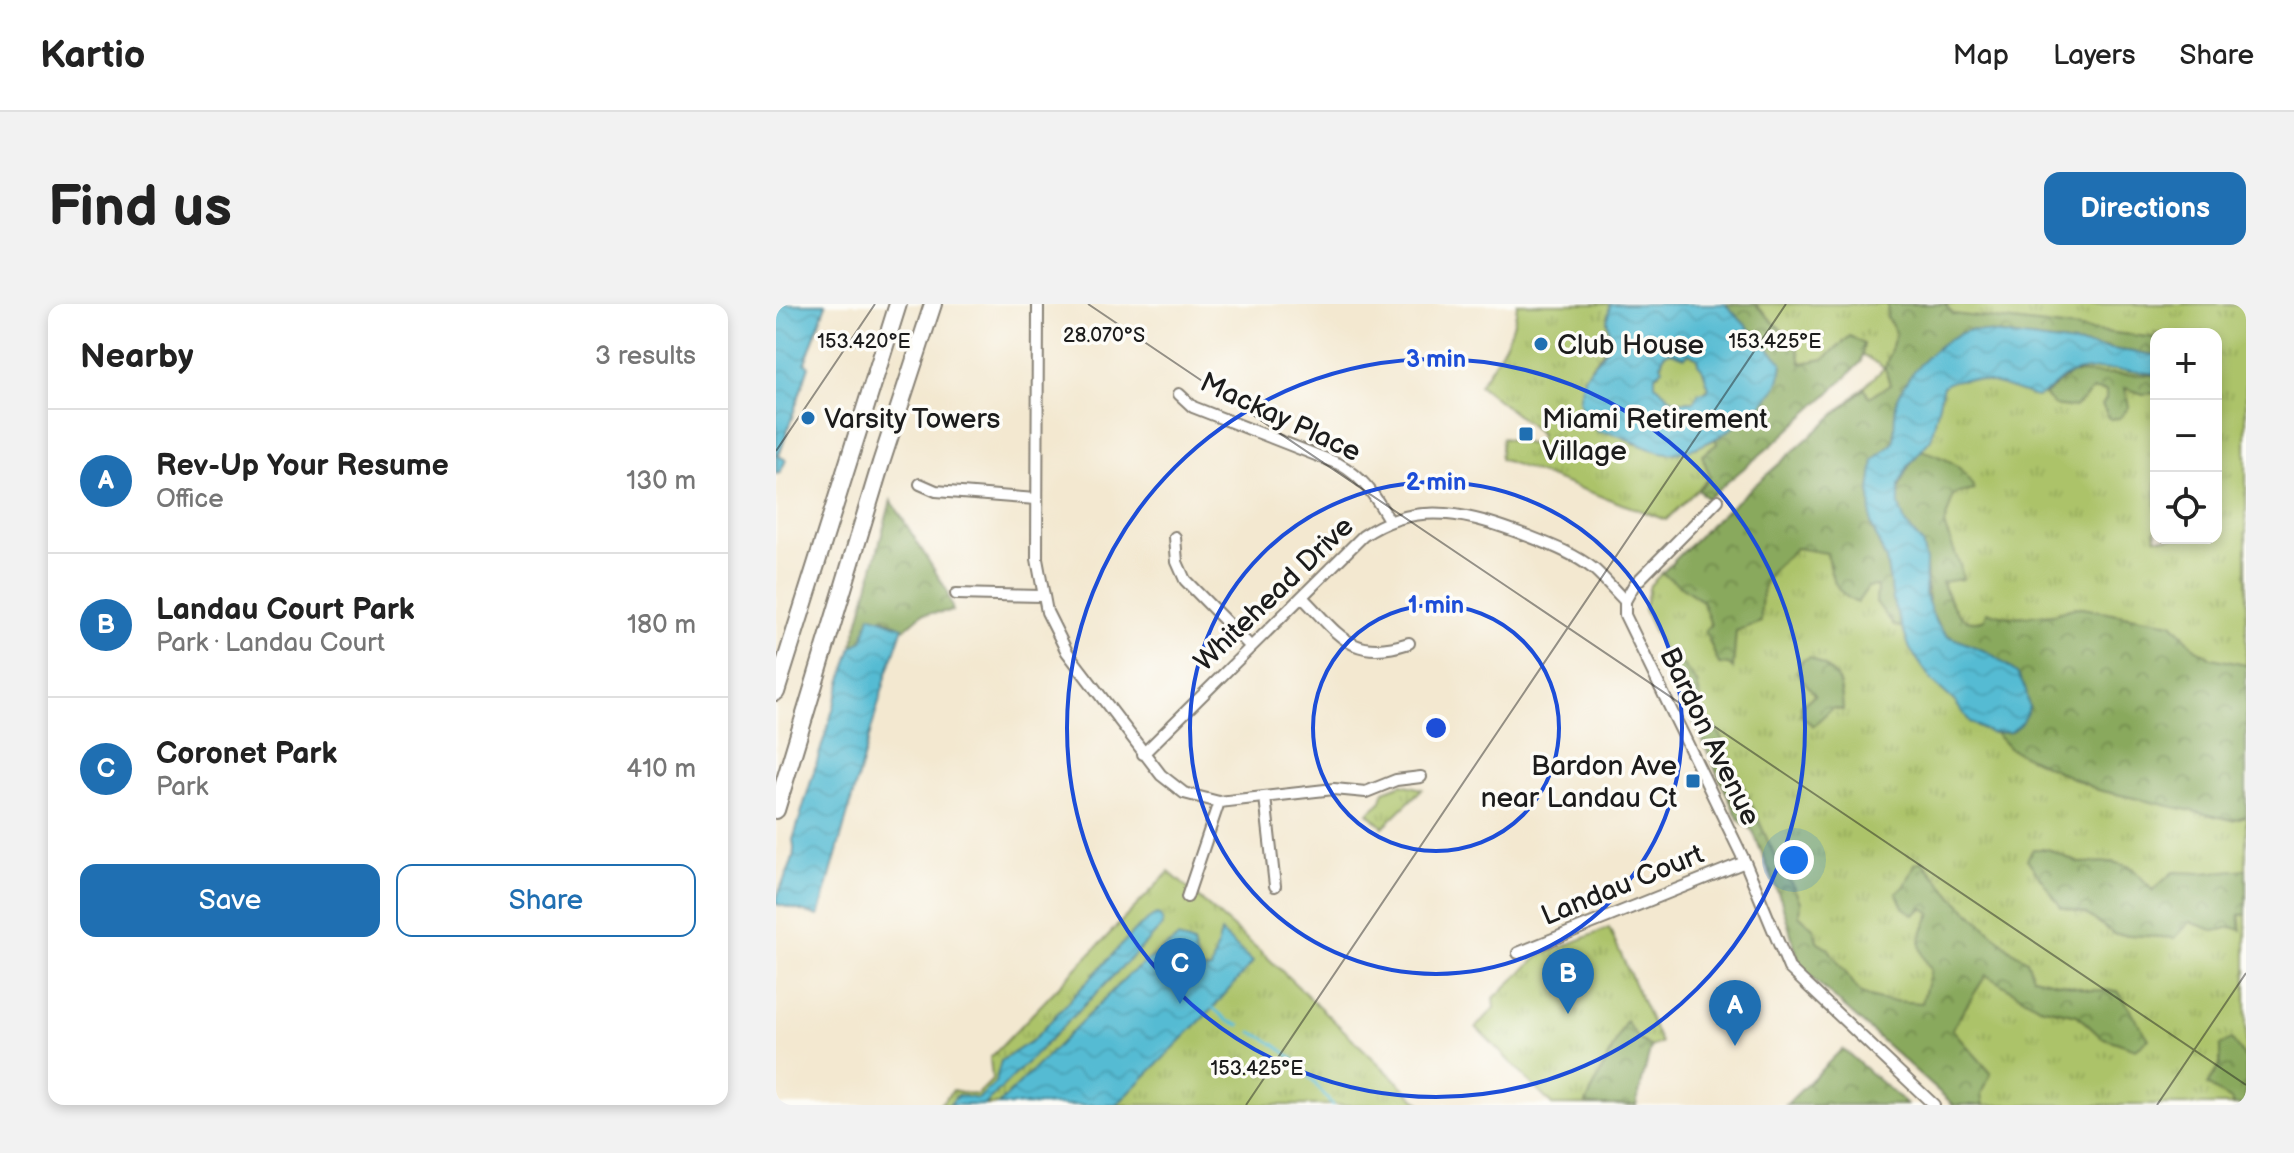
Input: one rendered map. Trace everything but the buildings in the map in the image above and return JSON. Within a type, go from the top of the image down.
[{"type":"main road","points":[[776,692],[898,304]]},
{"type":"main road","points":[[776,810],[876,478],[933,304]]},
{"type":"street","points":[[1038,304],[1036,499],[1037,559],[1042,596],[1067,652],[1143,754],[1161,775],[1184,793],[1219,802],[1334,789],[1366,792],[1396,780],[1421,777]]},
{"type":"street","name":"Mackay Place","points":[[1179,394],[1193,407],[1356,473],[1369,486],[1389,520]]},
{"type":"street","points":[[920,484],[936,491],[1036,499]]},
{"type":"street","points":[[1625,601],[1634,585],[1718,500]]},
{"type":"street","name":"Whitehead Drive","points":[[1143,754],[1363,536],[1389,520],[1441,513],[1464,515],[1508,529],[1562,549],[1594,570],[1625,601]]},
{"type":"street","points":[[1175,537],[1177,562],[1185,580],[1251,647]]},
{"type":"street","points":[[956,594],[1042,596]]},
{"type":"street","points":[[1302,597],[1343,638],[1361,649],[1388,650],[1409,643]]},
{"type":"street","name":"Bardon Avenue","points":[[1625,601],[1625,615],[1745,862],[1789,968],[1934,1105]]},
{"type":"street","points":[[1265,797],[1275,886]]},
{"type":"street","points":[[1187,897],[1219,802]]},
{"type":"street","name":"Landau Court","points":[[1518,953],[1745,862]]},
{"type":"green space","points":[[1517,304],[1610,304],[1606,344],[1591,367],[1614,432],[1635,444],[1696,448],[1716,439],[1710,477],[1666,520],[1500,459],[1502,438],[1538,446],[1541,434],[1479,385],[1509,336]]},
{"type":"green space","points":[[1725,304],[1755,304],[1797,345],[1801,363],[1824,359],[1850,336],[1864,344],[1861,362],[1842,381],[1707,499],[1698,490],[1710,477],[1702,455],[1717,444],[1716,439],[1754,411],[1779,381],[1782,363]]},
{"type":"green space","points":[[1729,304],[2246,304],[2246,1105],[1954,1105],[1801,968],[1781,900],[1753,831],[1739,820],[1644,609],[1650,585],[1713,522],[1798,450],[1884,368],[1854,349],[1813,391]]},
{"type":"green space","points":[[1888,304],[1945,304],[1953,314],[2150,337],[2150,354],[1971,330],[1897,399],[1894,442],[1874,460],[1871,524],[1886,560],[1894,605],[1902,627],[1894,626],[1876,602],[1877,586],[1868,587],[1857,603],[1843,594],[1835,583],[1827,553],[1796,548],[1766,579],[1761,622],[1736,631],[1733,669],[1729,665],[1719,664],[1705,631],[1711,625],[1702,601],[1662,573],[1713,522],[1865,388],[1869,397],[1890,385],[1885,368],[1896,333],[1887,317]]},
{"type":"green space","points":[[1689,353],[1699,358],[1709,387],[1694,401],[1675,402],[1655,384],[1655,375],[1659,373],[1664,354]]},
{"type":"green space","points":[[2072,373],[2150,375],[2150,393],[2125,388],[2129,407],[2120,418],[2110,419],[2102,405],[2106,391],[2093,390],[2074,408],[2054,405],[2044,395]]},
{"type":"green space","points":[[1921,450],[1953,463],[1975,490],[1954,494],[1944,525],[1963,579],[1942,582],[1952,605],[1962,617],[1976,621],[1985,619],[1987,612],[2010,617],[2054,614],[2076,607],[2172,623],[2195,648],[2212,658],[2246,665],[2246,816],[2232,820],[2098,790],[2010,749],[1995,733],[2011,732],[1932,615],[1927,597],[1923,550],[1900,514],[1900,485]]},
{"type":"green space","points":[[891,500],[946,589],[953,611],[922,614],[905,629],[884,618],[852,647]]},
{"type":"green space","points":[[1662,653],[1683,665],[1697,683],[1704,715],[1720,735],[1778,863],[1795,890],[1800,902],[1799,915],[1814,929],[1817,941],[1828,948],[1861,994],[1880,1000],[1922,1003],[1931,970],[1922,954],[1920,942],[1931,913],[1923,908],[1914,915],[1903,907],[1896,892],[1905,886],[1915,864],[1922,861],[1954,898],[2011,950],[2027,960],[2033,977],[2089,990],[2118,991],[2149,1039],[2136,1049],[2101,1037],[2077,1015],[2039,1007],[1986,975],[1952,1029],[1991,1073],[1982,1094],[1984,1105],[1954,1105],[1801,968],[1781,900],[1753,831],[1739,820]]},
{"type":"green space","points":[[1810,657],[1836,678],[1843,710],[1832,708],[1813,726],[1801,715],[1801,705],[1815,695],[1797,672],[1802,660]]},
{"type":"green space","points":[[1402,784],[1422,789],[1383,827],[1368,813],[1380,803],[1384,791]]},
{"type":"green space","points":[[2033,849],[2048,849],[2079,863],[2112,862],[2131,867],[2153,890],[2173,872],[2246,869],[2246,915],[2239,915],[2241,930],[2232,927],[2215,931],[2190,922],[2175,938],[2114,934],[2086,914],[2061,907],[2027,859]]},
{"type":"green space","points":[[1169,872],[1266,956],[1422,1105],[939,1105],[953,1090],[977,1095],[992,1080],[990,1058]]},
{"type":"green space","points":[[1609,928],[1661,1043],[1651,1047],[1639,1039],[1626,1021],[1586,1103],[1588,1105],[1552,1105],[1476,1027],[1495,1008],[1494,998],[1539,956]]},
{"type":"green space","points":[[1626,1021],[1639,1039],[1651,1047],[1636,1105],[1588,1105],[1586,1103]]},
{"type":"green space","points":[[2231,1039],[2246,1059],[2246,1105],[2234,1105],[2207,1085],[2220,1065],[2220,1046]]},
{"type":"green space","points":[[1842,1049],[1850,1055],[1907,1105],[1786,1105]]},
{"type":"water","points":[[776,304],[826,304],[805,363],[809,366],[779,456],[786,460],[780,473],[776,474]]},
{"type":"water","points":[[1610,304],[1725,304],[1782,362],[1779,381],[1761,405],[1731,429],[1681,452],[1650,449],[1616,435],[1598,432],[1584,414],[1579,401],[1584,377],[1607,348],[1610,336],[1607,321]],"holes":[[[1671,352],[1685,357],[1689,353],[1698,358],[1709,387],[1707,391],[1698,393],[1694,401],[1675,402],[1655,384],[1655,375],[1663,369],[1664,354]]]},
{"type":"water","points":[[1971,330],[2150,354],[2150,373],[2081,371],[2068,375],[2036,397],[1976,380],[1953,381],[1943,386],[1931,439],[1908,466],[1899,485],[1899,505],[1905,523],[1922,543],[1926,561],[1925,594],[1936,623],[1948,636],[1990,653],[2017,673],[2026,690],[2029,708],[2021,724],[2011,732],[1991,733],[1971,723],[1954,701],[1933,682],[1910,649],[1894,605],[1886,560],[1871,524],[1870,490],[1874,460],[1894,442],[1898,398],[1918,366],[1938,347]]},
{"type":"water","points":[[870,615],[903,627],[819,916],[776,904],[777,896],[791,866],[793,840],[852,647],[863,640]]},
{"type":"water","points":[[1155,915],[1160,916],[1163,922],[1161,928],[985,1105],[949,1105],[958,1095],[978,1099],[995,1083],[1001,1061],[1033,1040],[1136,929]]},
{"type":"water","points":[[1221,932],[1253,962],[1213,1008],[1117,1105],[998,1105],[1127,976],[1178,938],[1193,944],[1200,970],[1211,969]]},
{"type":"waterway","points":[[1213,1008],[1228,1021],[1240,1025]]},
{"type":"waterway","points":[[1252,1032],[1287,1054],[1332,1105]]},
{"type":"place","name":"Club House","points":[[1541,344]]},
{"type":"place","name":"Varsity Towers","points":[[808,418]]},
{"type":"place","name":"Miami Retirement Village","points":[[1526,434]]},
{"type":"place","name":"Bardon Ave near Landau Ct","points":[[1693,781]]},
{"type":"place","name":"Coronet Park","points":[[1180,1004]]},
{"type":"place","name":"Landau Court Park","points":[[1568,1014]]},
{"type":"place","name":"Rev-Up Your Resume","points":[[1735,1046]]}]
